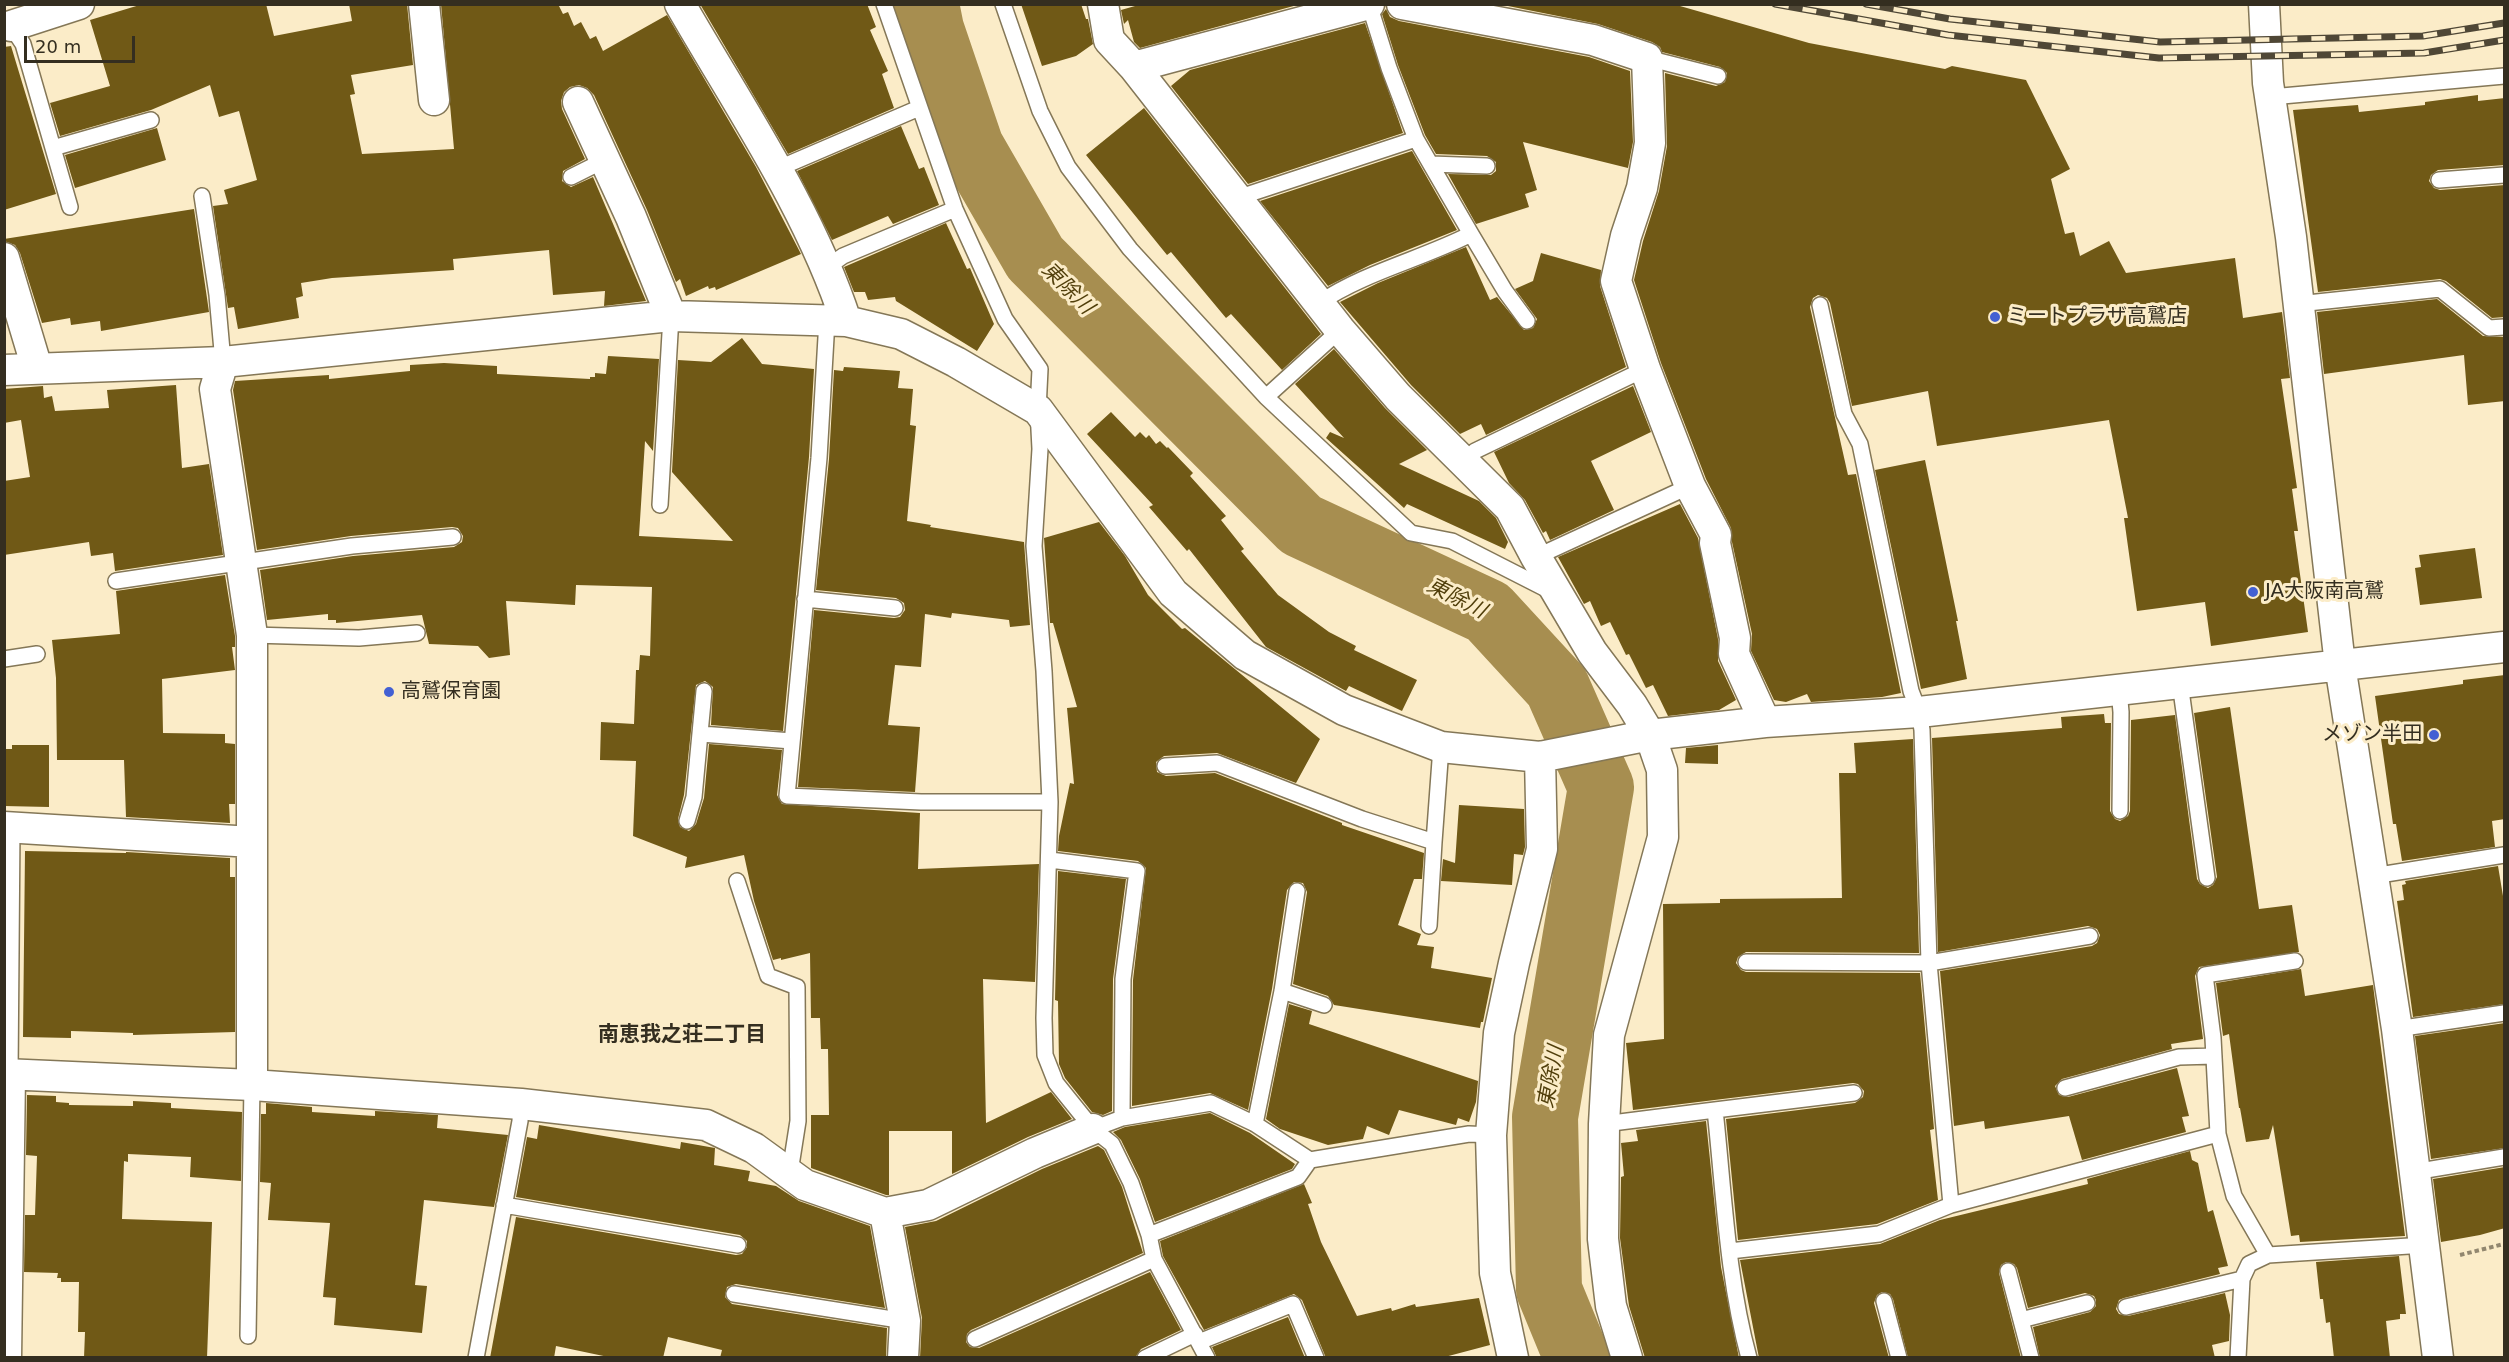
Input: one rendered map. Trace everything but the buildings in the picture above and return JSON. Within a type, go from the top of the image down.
[{"type":"street","points":[[7,29],[79,4]]},
{"type":"street","points":[[424,4],[434,100]]},
{"type":"street","points":[[1103,4],[1109,40],[1134,67],[1340,330],[1398,397],[1510,508],[1592,652],[1632,705],[1650,735],[1662,770],[1663,837],[1609,1035],[1604,1124],[1603,1239],[1611,1306],[1627,1358]]},
{"type":"street","points":[[1134,67],[1369,4]]},
{"type":"street","points":[[1402,4],[1593,40],[1647,58],[1650,143],[1642,188],[1626,236],[1616,280],[1645,369],[1690,486],[1716,535],[1715,543],[1735,638],[1734,654],[1765,722]]},
{"type":"street","points":[[2264,4],[2271,97],[2298,304],[2340,665],[2397,1029],[2438,1358]]},
{"type":"street","points":[[682,6],[777,169],[826,268],[834,285],[836,321]]},
{"type":"street","points":[[578,102],[631,217],[671,316]]},
{"type":"street","points":[[4,258],[37,369]]},
{"type":"street","points":[[4,370],[223,362],[671,316],[836,321],[901,334],[956,362],[1038,410],[1173,592],[1245,655],[1344,710],[1441,747],[1540,757],[1650,735],[1765,722],[1919,712],[2505,647]]},
{"type":"street","points":[[223,362],[215,389],[252,635],[252,1085]]},
{"type":"street","points":[[1509,1356],[1495,1273],[1491,1135],[1499,1033],[1542,849],[1540,757]]},
{"type":"street","points":[[8,828],[252,842]]},
{"type":"street","points":[[6,1358],[7,1074],[252,1085],[521,1104],[706,1125],[754,1148],[805,1185],[885,1213],[928,1205],[1035,1153],[1093,1129]]},
{"type":"street","points":[[885,1213],[905,1321],[903,1358]]},
{"type":"lane","points":[[884,4],[955,209],[1005,320],[1040,369],[1038,410],[1040,449],[1034,546],[1044,671],[1050,802],[1044,1006],[1045,1055],[1056,1083],[1093,1129],[1112,1144],[1131,1183],[1149,1235],[1154,1259],[1207,1358]]},
{"type":"lane","points":[[1003,4],[1040,111],[1068,167],[1131,249],[1266,397],[1411,532],[1452,541],[1559,596]]},
{"type":"lane","points":[[1369,4],[1389,68],[1416,139],[1505,291],[1527,321]]},
{"type":"lane","points":[[7,29],[23,44],[70,207]]},
{"type":"lane","points":[[1647,58],[1718,76]]},
{"type":"lane","points":[[2271,97],[2505,76]]},
{"type":"lane","points":[[777,169],[919,108]]},
{"type":"lane","points":[[53,148],[151,120]]},
{"type":"lane","points":[[1237,198],[1416,139]]},
{"type":"lane","points":[[572,177],[605,160]]},
{"type":"lane","points":[[1431,164],[1486,166]]},
{"type":"lane","points":[[2439,180],[2505,175]]},
{"type":"lane","points":[[202,196],[217,295],[223,362]]},
{"type":"lane","points":[[826,268],[843,256],[955,209]]},
{"type":"lane","points":[[1319,303],[1351,286],[1471,234]]},
{"type":"lane","points":[[2298,304],[2440,289],[2489,328],[2505,327]]},
{"type":"lane","points":[[1820,305],[1844,414],[1860,444],[1911,692],[1923,730],[1929,963],[1952,1205]]},
{"type":"lane","points":[[660,505],[671,316]]},
{"type":"lane","points":[[836,321],[820,436],[787,795],[921,802],[1050,802]]},
{"type":"lane","points":[[1266,397],[1340,330]]},
{"type":"lane","points":[[1463,462],[1475,451],[1645,369]]},
{"type":"lane","points":[[1536,557],[1690,486]]},
{"type":"lane","points":[[116,581],[352,546],[453,537]]},
{"type":"lane","points":[[806,599],[895,608]]},
{"type":"lane","points":[[252,635],[359,638],[417,633]]},
{"type":"lane","points":[[4,659],[37,654]]},
{"type":"lane","points":[[2180,683],[2207,878]]},
{"type":"lane","points":[[2119,690],[2121,712],[2120,811]]},
{"type":"lane","points":[[687,821],[694,797],[704,691]]},
{"type":"lane","points":[[701,734],[792,741]]},
{"type":"lane","points":[[1429,926],[1441,747]]},
{"type":"lane","points":[[1165,766],[1217,764],[1362,819],[1434,842]]},
{"type":"lane","points":[[7,1074],[8,828]]},
{"type":"lane","points":[[2373,876],[2505,855]]},
{"type":"lane","points":[[1050,860],[1137,871],[1123,979],[1122,1118]]},
{"type":"lane","points":[[738,881],[768,976],[797,987],[798,1121],[790,1172]]},
{"type":"lane","points":[[1255,1124],[1282,991],[1297,891]]},
{"type":"lane","points":[[1746,962],[1929,963],[2090,936]]},
{"type":"lane","points":[[2268,1255],[2234,1196],[2218,1134],[2214,1056],[2205,975],[2295,961]]},
{"type":"lane","points":[[1282,991],[1324,1005]]},
{"type":"lane","points":[[2397,1029],[2505,1013]]},
{"type":"lane","points":[[2065,1088],[2180,1057],[2214,1056]]},
{"type":"lane","points":[[248,1336],[252,1085]]},
{"type":"lane","points":[[1604,1124],[1854,1093]]},
{"type":"lane","points":[[1093,1129],[1122,1118],[1211,1103],[1255,1124],[1310,1160],[1469,1134],[1491,1135]]},
{"type":"lane","points":[[476,1358],[521,1104]]},
{"type":"lane","points":[[1715,1110],[1741,1330],[1749,1358]]},
{"type":"lane","points":[[1731,1251],[1880,1234],[1952,1205],[2218,1134]]},
{"type":"lane","points":[[2414,1172],[2505,1157]]},
{"type":"lane","points":[[1149,1235],[1298,1177],[1310,1160]]},
{"type":"lane","points":[[504,1205],[738,1245]]},
{"type":"lane","points":[[2238,1358],[2242,1279],[2249,1264],[2268,1255],[2426,1254]]},
{"type":"lane","points":[[975,1339],[1154,1259]]},
{"type":"lane","points":[[2008,1271],[2031,1358]]},
{"type":"lane","points":[[2126,1307],[2242,1279]]},
{"type":"lane","points":[[734,1294],[905,1321]]},
{"type":"lane","points":[[1884,1300],[1899,1358]]},
{"type":"lane","points":[[2021,1320],[2087,1303]]},
{"type":"lane","points":[[1145,1358],[1293,1304],[1316,1358]]},
{"type":"path","points":[[2426,1254],[2505,1244]]},
{"type":"waterway","name":"東除川","points":[[926,4],[931,29],[971,147],[1035,258],[1301,525],[1488,612],[1557,687],[1601,787],[1545,1117],[1549,1290],[1577,1358]]},
{"type":"railway","points":[[1775,4],[1948,35],[2159,58],[2424,53],[2504,40]]},
{"type":"railway","points":[[1866,4],[1950,19],[2160,42],[2423,36],[2504,23]]},
{"type":"place","name":"ミートプラザ高鷲店","points":[[1995,317]]},
{"type":"place","name":"JA大阪南高鷲","points":[[2253,592]]},
{"type":"place","name":"高鷲保育園","points":[[389,692]]},
{"type":"place","name":"メゾン半田","points":[[2434,735]]},
{"type":"district","name":"南恵我之荘二丁目","points":[[682,1036]]}]
